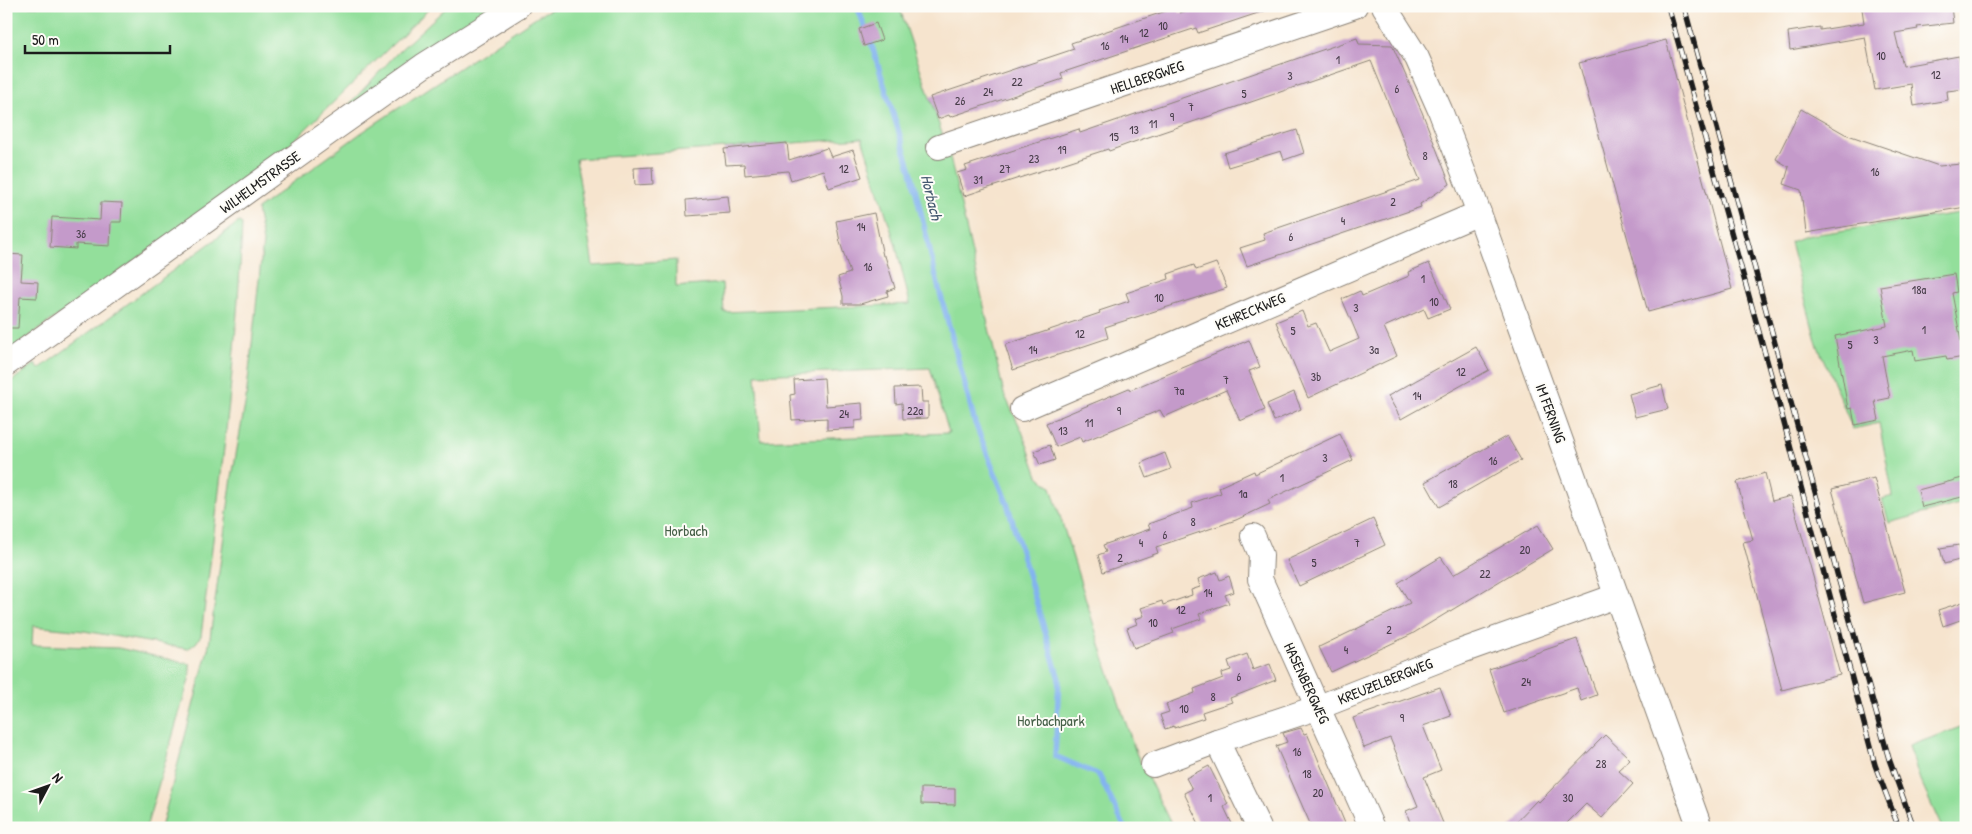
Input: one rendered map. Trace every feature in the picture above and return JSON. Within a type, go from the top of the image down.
[{"type":"street","name":"WILHELMSTRASSE","points":[[6,364],[423,66],[518,6]]},
{"type":"street","name":"HELLBERGWEG","points":[[940,147],[1355,6]]},
{"type":"street","name":"IM FERNING","points":[[1384,6],[1417,58],[1440,110],[1479,213],[1700,828]]},
{"type":"street","name":"KEHRECKWEG","points":[[1022,409],[1479,213]]},
{"type":"street","name":"HASENBERGWEG","points":[[1253,536],[1261,555],[1260,579],[1372,828]]},
{"type":"street","name":"KREUZELBERGWEG","points":[[1153,765],[1217,741],[1319,707],[1459,652],[1616,596]]},
{"type":"street","points":[[1217,741],[1259,828]]},
{"type":"green space","points":[[6,6],[432,6],[272,162],[6,353]]},
{"type":"green space","points":[[448,6],[502,6],[343,111],[399,51]]},
{"type":"green space","name":"Horbachpark","points":[[558,6],[899,6],[950,157],[1004,394],[1022,431],[1038,476],[1051,487],[1105,661],[1136,753],[1173,828],[161,828],[209,645],[232,477],[246,399],[263,242],[257,209],[361,133],[539,15]],"holes":[[[862,138],[896,246],[910,304],[724,312],[722,283],[676,287],[676,260],[593,266],[576,159]],[[930,368],[949,433],[761,441],[756,375]]]},
{"type":"green space","points":[[1966,212],[1966,502],[1889,523],[1882,499],[1893,496],[1879,423],[1853,429],[1817,344],[1790,242],[1805,236]]},
{"type":"green space","points":[[239,222],[242,224],[236,327],[220,482],[201,636],[188,649],[84,631],[33,626],[32,645],[118,648],[190,664],[190,676],[146,828],[6,828],[6,385],[35,364],[39,369]]},
{"type":"green space","points":[[1966,725],[1966,828],[1942,828],[1920,780],[1909,746]]},
{"type":"building","points":[[1199,6],[1270,6],[1270,9],[1198,33],[1196,28],[1061,73],[1063,79],[950,117],[949,115],[938,119],[930,97],[1074,49],[1071,43],[1178,7],[1180,13]]},
{"type":"building","points":[[1881,6],[1951,6],[1953,23],[1917,27],[1918,29],[1895,33],[1903,66],[1959,56],[1965,89],[1947,91],[1948,100],[1914,106],[1911,84],[1875,90],[1865,37],[1790,50],[1788,32],[1820,27],[1820,30],[1864,23],[1862,9]]},
{"type":"building","points":[[876,23],[882,40],[864,46],[859,29]]},
{"type":"building","points":[[1357,38],[1359,44],[1392,45],[1422,112],[1450,184],[1420,204],[1421,207],[1247,266],[1240,248],[1265,240],[1263,233],[1420,180],[1371,61],[1109,151],[1108,149],[964,196],[957,173],[967,170],[965,166],[1079,129],[1080,133]]},
{"type":"building","points":[[1666,40],[1732,289],[1648,312],[1579,63]]},
{"type":"building","points":[[1801,109],[1845,134],[1939,166],[1961,164],[1966,207],[1806,233],[1801,190],[1784,184],[1789,167],[1776,159]]},
{"type":"building","points":[[1297,130],[1304,153],[1284,160],[1281,151],[1228,167],[1224,153]]},
{"type":"building","points":[[787,143],[789,160],[827,148],[831,157],[853,150],[862,177],[829,188],[823,170],[791,180],[788,171],[745,175],[744,164],[726,165],[724,149]]},
{"type":"building","points":[[652,167],[653,184],[635,185],[634,168]]},
{"type":"building","points":[[728,196],[730,213],[687,216],[686,200]]},
{"type":"building","points":[[101,202],[122,203],[121,222],[111,222],[110,246],[76,244],[76,249],[50,247],[52,217],[100,220]]},
{"type":"building","points":[[874,213],[883,256],[885,256],[895,288],[887,291],[888,296],[860,304],[843,304],[838,277],[850,273],[840,242],[836,221]]},
{"type":"building","points":[[6,254],[23,255],[21,281],[38,282],[37,298],[20,297],[18,328],[6,328]]},
{"type":"building","points":[[1216,263],[1227,288],[1105,327],[1108,338],[1013,370],[1005,345],[1100,313],[1099,311],[1129,301],[1126,293],[1169,279],[1168,274],[1194,265],[1196,270]]},
{"type":"building","points":[[1429,263],[1450,309],[1428,318],[1424,309],[1384,327],[1397,356],[1308,398],[1276,322],[1302,311],[1308,326],[1316,323],[1329,352],[1359,339],[1342,299],[1360,291],[1362,296],[1409,276],[1408,272]]},
{"type":"building","points":[[1954,274],[1957,292],[1952,293],[1964,357],[1947,360],[1946,356],[1915,361],[1913,350],[1882,356],[1890,398],[1875,401],[1879,420],[1855,425],[1852,408],[1848,409],[1835,336],[1887,326],[1880,286]]},
{"type":"building","points":[[1249,340],[1260,367],[1249,371],[1265,410],[1240,421],[1226,390],[1164,417],[1160,410],[1082,442],[1080,437],[1056,447],[1046,423]]},
{"type":"building","points":[[1476,347],[1489,370],[1401,419],[1388,396]]},
{"type":"building","points":[[824,378],[826,406],[862,403],[863,420],[855,421],[855,428],[827,430],[827,418],[792,420],[790,395],[795,394],[794,380]]},
{"type":"building","points":[[1662,385],[1668,409],[1635,417],[1629,394]]},
{"type":"building","points":[[921,387],[922,402],[928,402],[928,418],[903,419],[902,403],[896,404],[895,388]]},
{"type":"building","points":[[1294,392],[1301,409],[1274,421],[1267,404]]},
{"type":"building","points":[[1340,434],[1353,460],[1268,500],[1270,504],[1236,520],[1156,547],[1158,553],[1103,572],[1098,555],[1106,552],[1103,545],[1150,529],[1148,524],[1193,508],[1192,503],[1221,493],[1219,487],[1254,471],[1255,474]]},
{"type":"building","points":[[1507,436],[1521,460],[1439,507],[1425,482]]},
{"type":"building","points":[[1050,445],[1055,460],[1040,465],[1034,451]]},
{"type":"building","points":[[1165,453],[1171,469],[1147,478],[1141,463]]},
{"type":"building","points":[[1765,473],[1772,501],[1791,496],[1840,675],[1782,690],[1743,542],[1753,540],[1737,482]]},
{"type":"building","points":[[1966,477],[1966,496],[1922,507],[1918,490]]},
{"type":"building","points":[[1874,478],[1905,592],[1863,603],[1832,489]]},
{"type":"building","points":[[1373,519],[1385,545],[1299,586],[1287,560]]},
{"type":"building","points":[[1538,525],[1553,549],[1412,634],[1331,672],[1319,647],[1410,603],[1398,583],[1441,557],[1453,575]]},
{"type":"building","points":[[1959,545],[1963,559],[1944,564],[1940,548]]},
{"type":"building","points":[[1217,572],[1220,580],[1229,576],[1234,592],[1225,595],[1229,603],[1199,614],[1201,619],[1172,629],[1174,633],[1134,648],[1127,628],[1137,624],[1135,619],[1144,616],[1141,608],[1162,601],[1163,605],[1192,595],[1191,590],[1200,587],[1198,579]]},
{"type":"building","points":[[1966,601],[1966,618],[1943,626],[1938,610]]},
{"type":"building","points":[[1577,639],[1597,695],[1581,701],[1577,688],[1504,713],[1489,669]]},
{"type":"building","points":[[1247,654],[1253,670],[1270,664],[1276,680],[1230,698],[1232,702],[1202,712],[1204,718],[1165,729],[1160,715],[1169,712],[1166,704],[1195,693],[1194,689],[1223,678],[1222,673],[1231,670],[1228,661]]},
{"type":"building","points":[[1440,687],[1451,716],[1423,726],[1441,770],[1424,777],[1445,828],[1412,828],[1406,811],[1418,806],[1390,738],[1364,748],[1353,718]]},
{"type":"building","points":[[1301,728],[1304,734],[1307,733],[1347,828],[1312,828],[1276,746],[1287,742],[1283,733]]},
{"type":"building","points":[[1605,735],[1630,759],[1618,770],[1633,784],[1602,818],[1586,804],[1562,828],[1510,828],[1537,800],[1539,802]]},
{"type":"building","points":[[1209,766],[1228,804],[1224,807],[1234,828],[1201,828],[1184,793],[1192,789],[1186,778]]},
{"type":"building","points":[[921,788],[955,789],[955,805],[921,804]]},
{"type":"waterway","name":"Horbach","points":[[857,6],[872,46],[911,171],[938,285],[975,423],[1007,503],[1059,679],[1055,756],[1099,775],[1125,828]]},
{"type":"railway","points":[[1668,6],[1776,393],[1875,765],[1899,828]]},
{"type":"railway","points":[[1684,6],[1838,577],[1889,759],[1914,828]]}]
